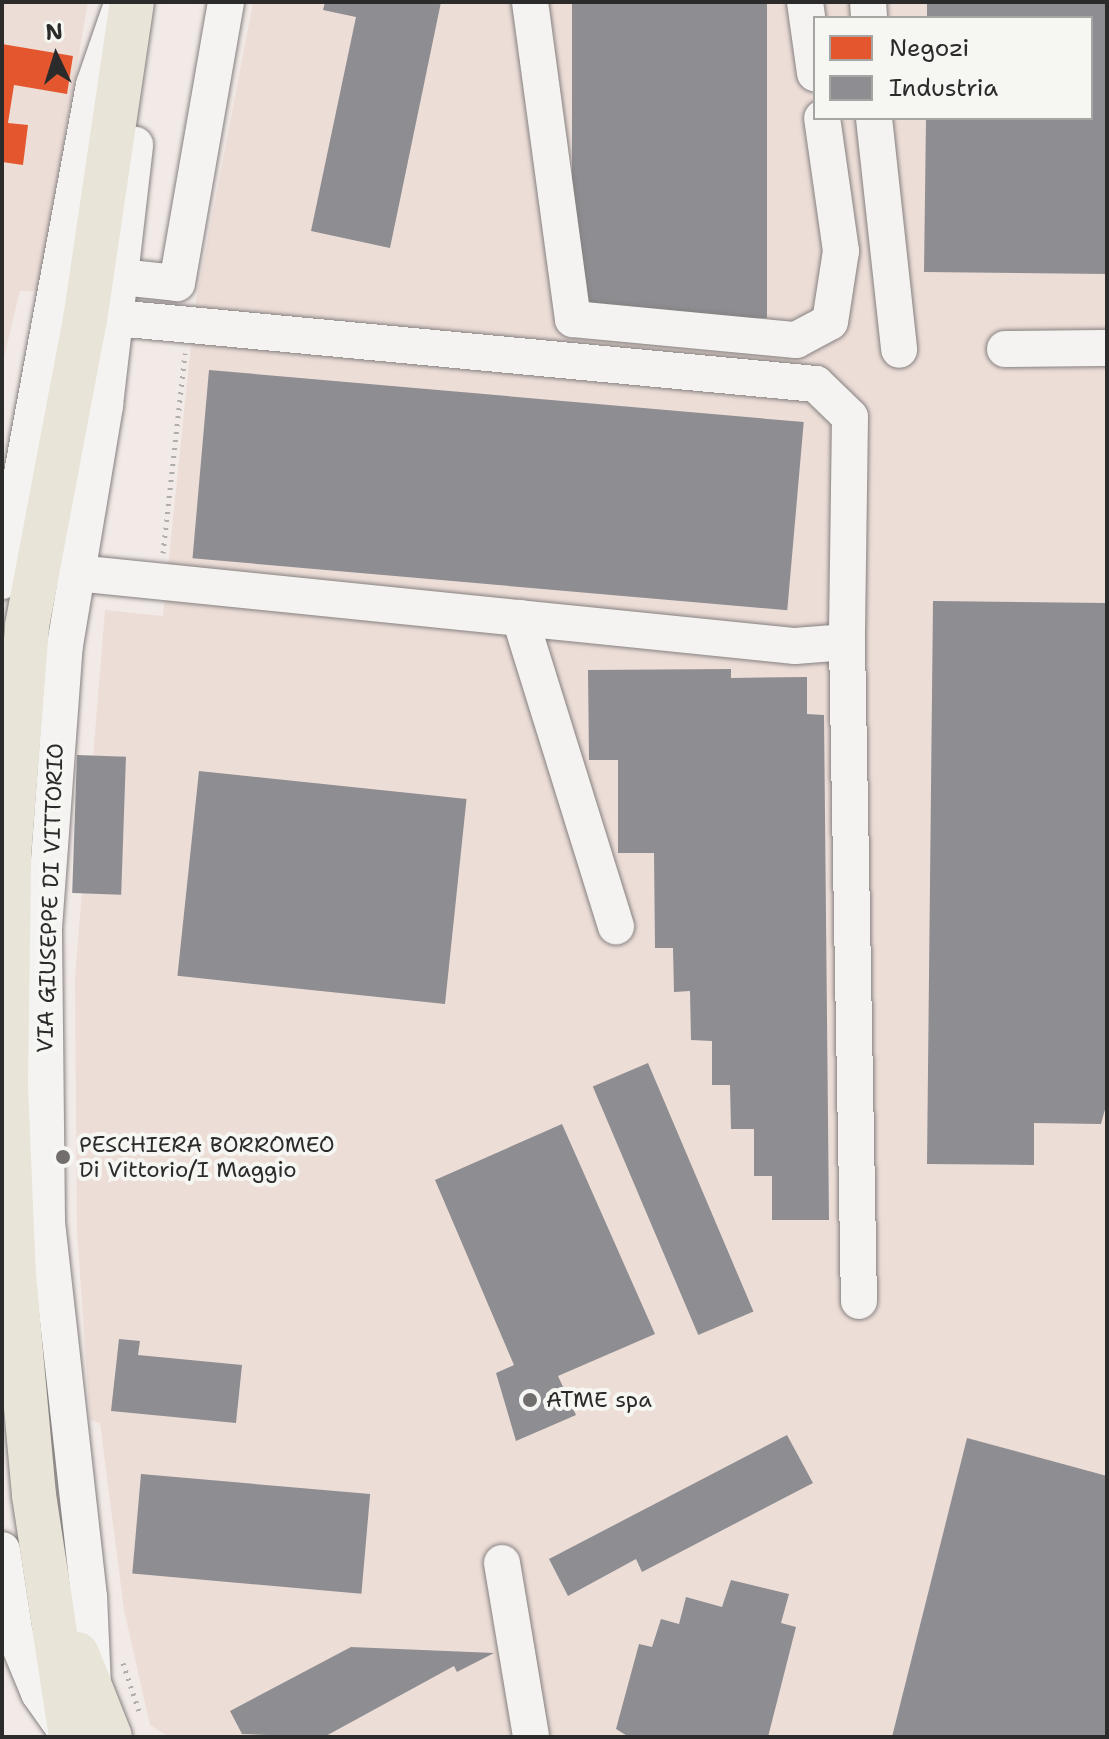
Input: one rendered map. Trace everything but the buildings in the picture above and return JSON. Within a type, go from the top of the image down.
[{"type":"main road","name":"VIA GIUSEPPE DI VITTORIO","points":[[100,319],[132,2]]},
{"type":"main road","name":"VIA GIUSEPPE DI VITTORIO","points":[[71,1737],[22,1555],[8,1173],[8,887],[27,626],[100,319],[160,2]]},
{"type":"main road","name":"VIA GIUSEPPE DI VITTORIO","points":[[22,1555],[102,1719]]},
{"type":"street","points":[[2,581],[17,409],[94,85],[125,2]]},
{"type":"street","points":[[121,277],[177,283],[226,2]]},
{"type":"street","points":[[530,2],[573,319],[796,340],[830,322],[841,251],[822,120]]},
{"type":"street","points":[[805,2],[813,59]]},
{"type":"street","points":[[874,120],[899,350]]},
{"type":"street","name":"VIA GIUSEPPE DI VITTORIO","points":[[102,1719],[53,1310],[43,1081],[49,856],[100,319],[121,277],[135,145]]},
{"type":"street","points":[[100,319],[816,384],[850,417],[847,642],[859,1301]]},
{"type":"street","points":[[1005,349],[1107,348]]},
{"type":"street","points":[[76,573],[795,646],[847,642]]},
{"type":"street","points":[[520,618],[616,926]]},
{"type":"street","points":[[502,1563],[531,1737]]},
{"type":"shaded area","points":[[2,2],[88,2],[38,291],[20,291],[2,365]]},
{"type":"shaded area","points":[[253,2],[1107,2],[1107,1737],[169,1737],[150,1725],[124,1610],[100,1423],[90,1420],[77,1230],[75,978],[105,610],[163,616],[195,306]]},
{"type":"place","name":"PESCHIERA BORROMEO Di Vittorio/I Maggio","points":[[63,1157]]},
{"type":"place","name":"ATME spa","points":[[530,1400]]}]
